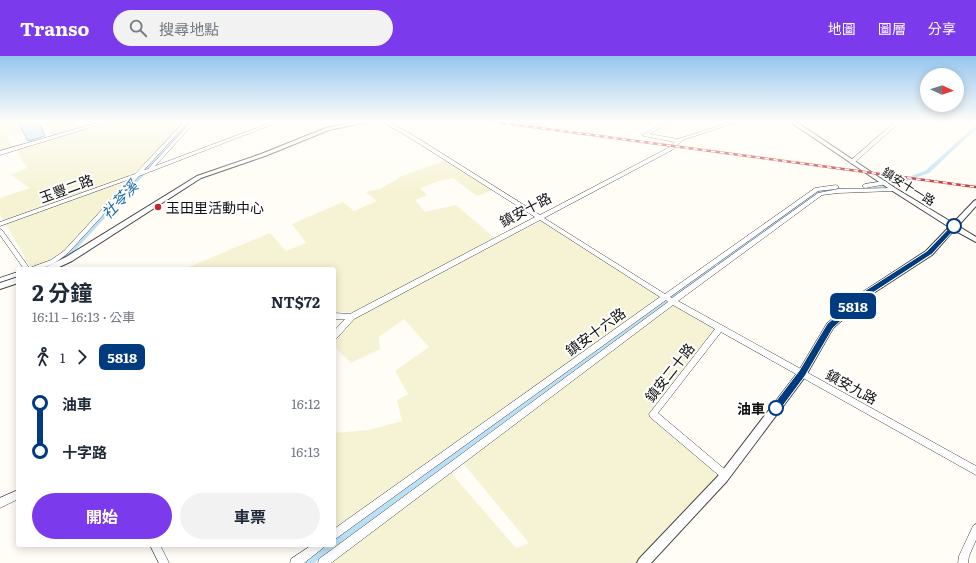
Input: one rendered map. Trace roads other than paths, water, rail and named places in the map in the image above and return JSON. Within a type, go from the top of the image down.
[{"type":"street","points":[[0,153],[28,145]]},
{"type":"street","points":[[142,173],[167,145]]},
{"type":"street","points":[[39,267],[53,262],[66,252],[170,145]]},
{"type":"street","name":"玉豐二路","points":[[0,224],[217,145]]},
{"type":"street","points":[[53,267],[69,259],[199,177],[287,145]]},
{"type":"street","name":"鎮安九路","points":[[424,145],[669,299],[976,471]]},
{"type":"street","name":"鎮安十路","points":[[336,334],[351,317],[670,149],[675,145]]},
{"type":"street","name":"鎮安十一路","points":[[827,145],[885,184],[976,240]]},
{"type":"street","points":[[852,162],[872,145]]},
{"type":"street","name":"鎮安十六路","points":[[336,534],[669,299],[817,189],[826,187],[873,186],[885,184]]},
{"type":"street","points":[[323,563],[669,299],[820,194],[829,192],[876,191],[893,189]]},
{"type":"street","points":[[643,563],[725,475],[802,374],[830,326],[866,294],[929,253],[976,202]]},
{"type":"street","points":[[0,231],[26,267]]},
{"type":"street","points":[[0,280],[16,275]]},
{"type":"street","points":[[0,286],[16,281]]},
{"type":"street","points":[[336,316],[351,317]]},
{"type":"street","name":"鎮安二十路","points":[[720,328],[653,414],[725,475]]},
{"type":"street","points":[[0,504],[16,495]]},
{"type":"street","points":[[963,563],[964,556],[976,529]]},
{"type":"street","points":[[156,547],[164,563]]},
{"type":"street","points":[[295,563],[317,547]]},
{"type":"waterway","name":"社苓溪","points":[[46,267],[69,254],[169,145]]},
{"type":"waterway","points":[[891,185],[927,172],[957,145]]},
{"type":"waterway","points":[[871,189],[885,186]]},
{"type":"waterway","points":[[719,263],[817,192],[823,190],[844,189]]},
{"type":"waterway","points":[[336,543],[714,267]]},
{"type":"waterway","name":"社苓溪","points":[[0,283],[16,278]]},
{"type":"waterway","points":[[307,563],[329,547]]},
{"type":"railway","points":[[663,145],[976,187]]},
{"type":"place","name":"玉田里活動中心","points":[[158,207]]},
{"type":"place","name":"油車","points":[[776,408]]}]
